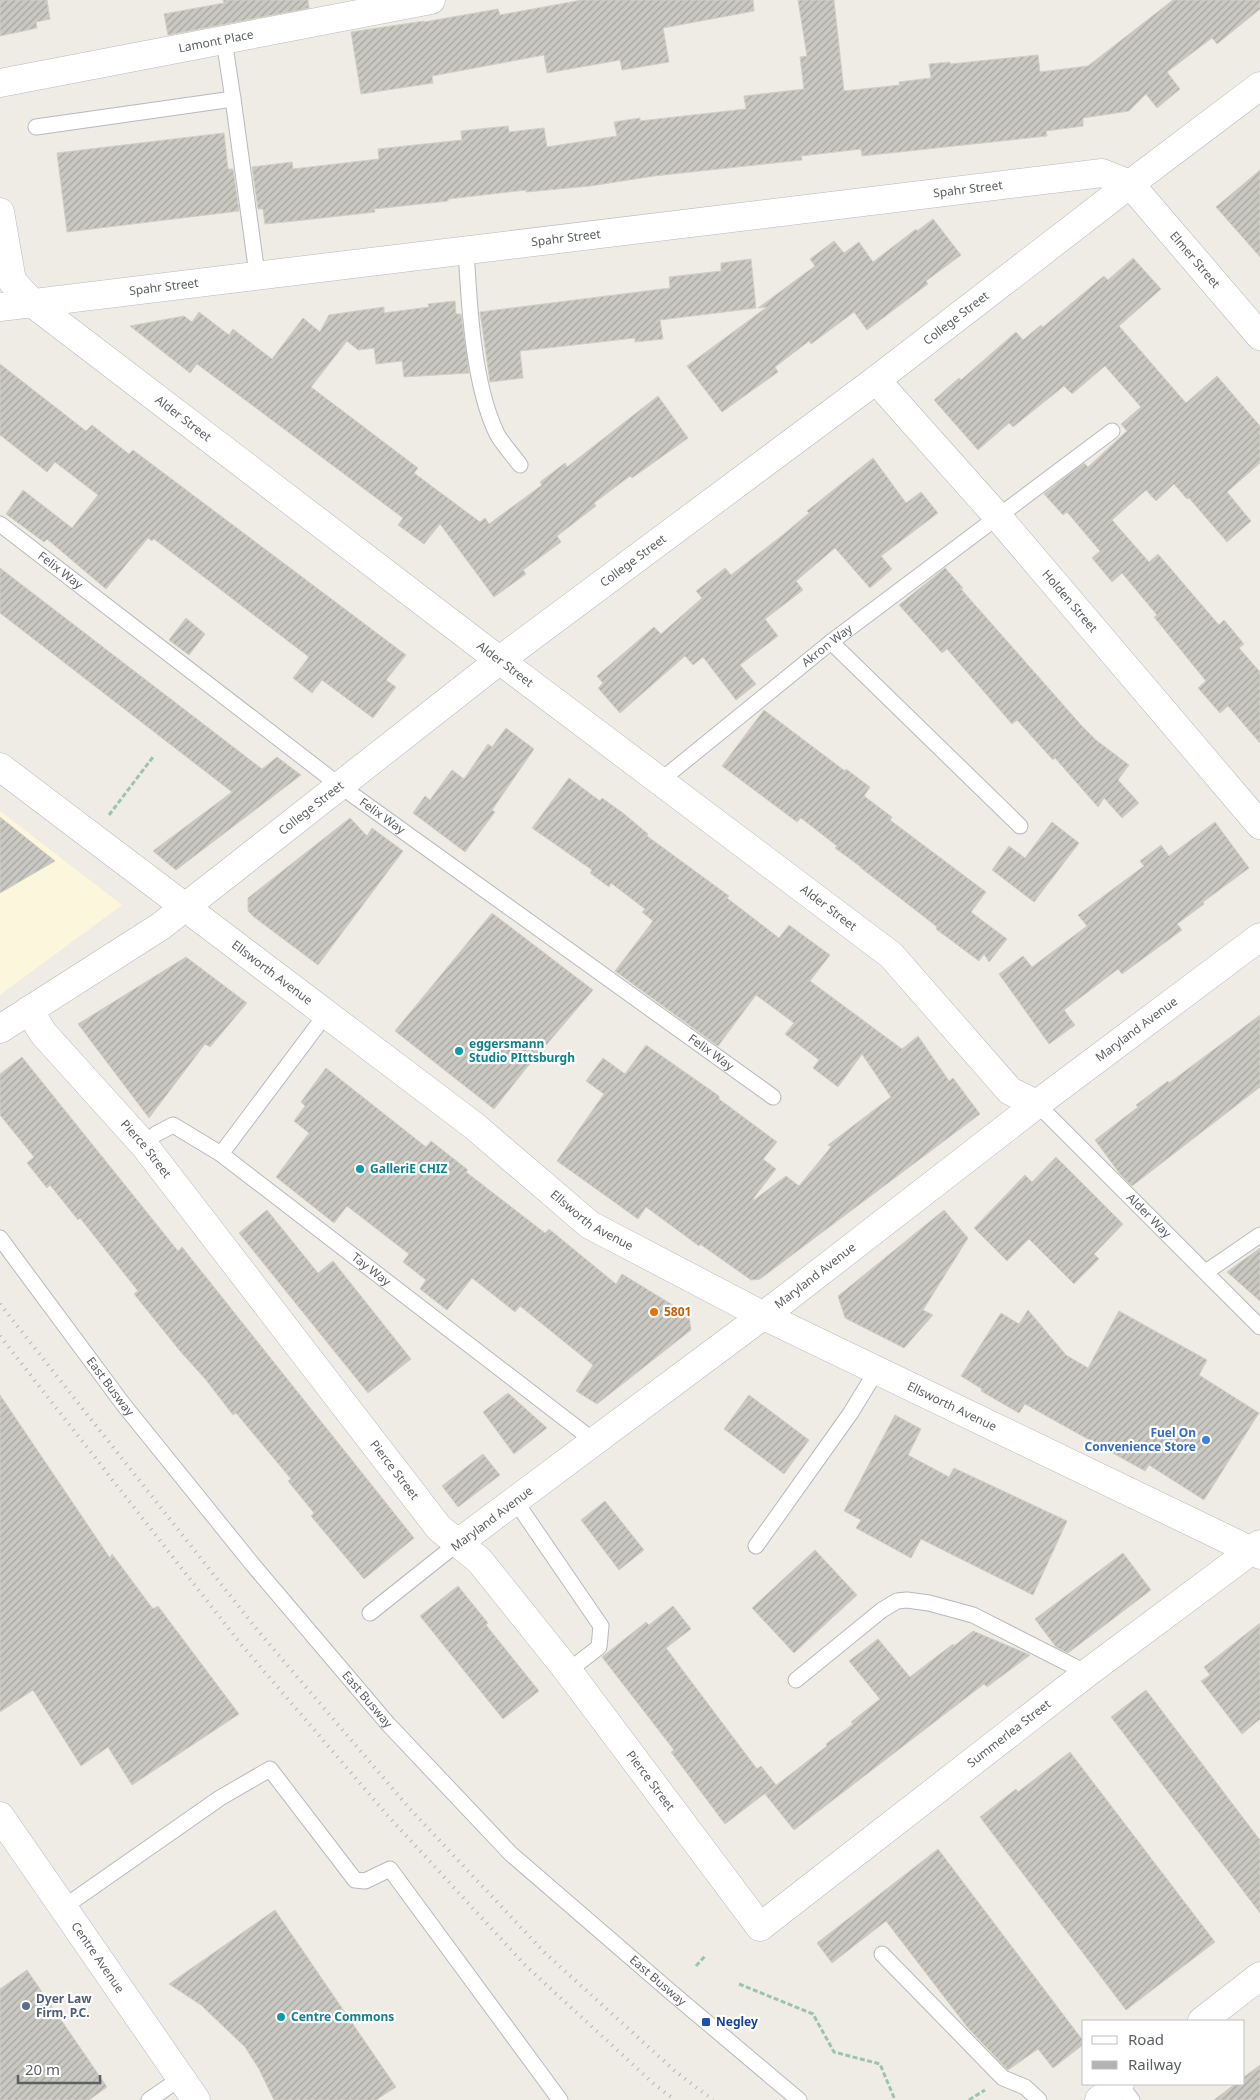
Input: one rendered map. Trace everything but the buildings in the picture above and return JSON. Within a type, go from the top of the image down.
[{"type":"street","name":"Lamont Place","points":[[0,83],[431,0]]},
{"type":"street","name":"College Street","points":[[0,1029],[160,926],[500,660],[876,380],[1260,86]]},
{"type":"street","name":"Spahr Street","points":[[0,307],[257,274],[1102,173],[1130,184]]},
{"type":"street","name":"Elmer Street","points":[[1130,184],[1260,336]]},
{"type":"street","name":"Alder Street","points":[[0,212],[12,280],[32,303],[660,782],[891,955],[1010,1091],[1037,1104]]},
{"type":"street","name":"Holden Street","points":[[876,380],[998,517],[1260,825]]},
{"type":"street","name":"Ellsworth Avenue","points":[[0,766],[184,908],[473,1125],[590,1225],[762,1315],[1257,1550]]},
{"type":"street","name":"Maryland Avenue","points":[[458,1543],[516,1502],[1260,936]]},
{"type":"street","name":"Pierce Street","points":[[29,1010],[43,1033],[144,1145],[439,1528],[480,1560],[568,1671],[760,1927]]},
{"type":"street","name":"Summerlea Street","points":[[760,1927],[1087,1673],[1257,1550]]},
{"type":"street","name":"Centre Avenue","points":[[0,1816],[189,2089]]},
{"type":"street","points":[[1203,2020],[1260,1976]]},
{"type":"street","points":[[1099,2100],[1119,2085]]},
{"type":"lane","points":[[224,40],[257,274]]},
{"type":"lane","points":[[36,127],[233,99]]},
{"type":"lane","points":[[466,249],[470,304],[484,402],[498,436],[520,465]]},
{"type":"lane","name":"Akron Way","points":[[660,782],[830,642],[1112,431]]},
{"type":"lane","name":"Felix Way","points":[[0,524],[339,785],[773,1097]]},
{"type":"lane","points":[[830,642],[1020,826]]},
{"type":"lane","points":[[221,1154],[326,1014]]},
{"type":"lane","name":"Alder Way","points":[[1037,1104],[1260,1327]]},
{"type":"lane","name":"Tay Way","points":[[144,1145],[156,1134],[173,1125],[221,1154],[594,1441]]},
{"type":"lane","points":[[1206,1272],[1260,1235]]},
{"type":"lane","name":"East Busway","points":[[0,1238],[136,1419],[253,1565],[388,1724],[511,1854],[799,2100]]},
{"type":"lane","points":[[756,1546],[850,1414],[877,1370]]},
{"type":"lane","points":[[516,1502],[601,1626],[599,1647],[568,1671]]},
{"type":"lane","name":"Maryland Avenue","points":[[370,1612],[458,1543]]},
{"type":"lane","points":[[796,1680],[882,1610],[897,1601],[908,1600],[929,1603],[973,1615],[1087,1673]]},
{"type":"lane","points":[[64,1907],[220,1798],[270,1769],[355,1880],[365,1881],[390,1869],[560,2100]]},
{"type":"lane","points":[[882,1954],[1003,2078],[1025,2087],[1039,2100]]},
{"type":"lane","points":[[1121,2085],[1132,2100]]},
{"type":"lane","points":[[149,2100],[189,2089]]},
{"type":"path","points":[[104,821],[153,757]]},
{"type":"path","points":[[696,1966],[706,1955]]},
{"type":"path","points":[[739,1984],[813,2014],[834,2052],[880,2064],[895,2100]]},
{"type":"shaded area","points":[[0,811],[122,905],[0,995]]},
{"type":"railway","points":[[0,1304],[259,1632],[410,1809],[544,1952],[676,2072],[713,2100]]},
{"type":"railway","points":[[0,1336],[240,1643],[388,1816],[526,1966],[654,2084],[675,2100]]},
{"type":"place","name":"eggersmann Studio PIttsburgh","points":[[459,1051]]},
{"type":"place","name":"GalleriE CHIZ","points":[[360,1169]]},
{"type":"place","name":"5801","points":[[654,1312]]},
{"type":"place","name":"Fuel On Convenience Store","points":[[1206,1440]]},
{"type":"place","name":"Dyer Law Firm, P.C.","points":[[26,2006]]},
{"type":"place","name":"Centre Commons","points":[[281,2017]]},
{"type":"place","name":"Negley","points":[[706,2022]]}]
